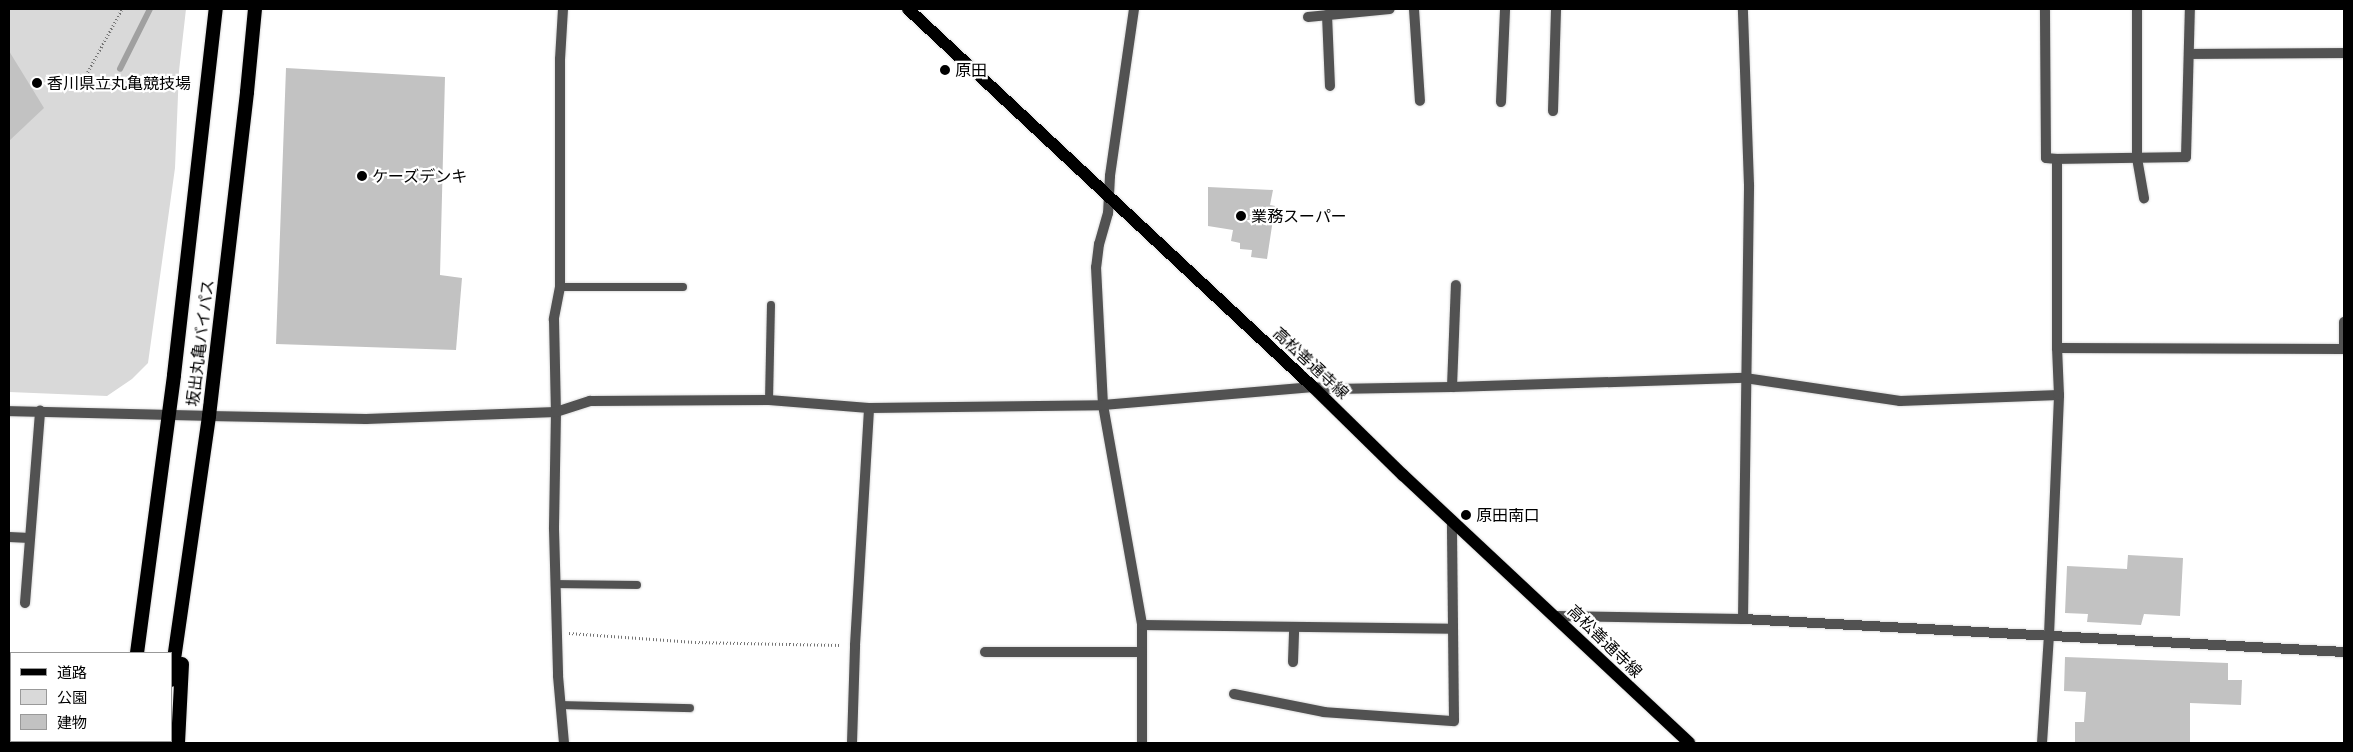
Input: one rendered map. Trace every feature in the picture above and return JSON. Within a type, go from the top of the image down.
[{"type":"highway","points":[[205,110],[206,9]]},
{"type":"highway","name":"坂出丸亀バイパス","points":[[137,652],[169,416],[216,9]]},
{"type":"highway","name":"坂出丸亀バイパス","points":[[172,674],[209,416],[255,9]]},
{"type":"highway","points":[[247,92],[260,9]]},
{"type":"highway","points":[[178,743],[184,598]]},
{"type":"main road","name":"高松善通寺線","points":[[908,9],[1313,387],[1689,743]]},
{"type":"street","points":[[563,9],[560,59],[560,287],[554,319],[556,412],[555,584],[558,676],[563,705],[564,743]]},
{"type":"street","points":[[1134,9],[1110,176],[1106,222],[1099,244],[1096,267],[1104,405],[1142,626],[1142,743]]},
{"type":"street","points":[[1308,17],[1390,9]]},
{"type":"street","points":[[1414,9],[1420,101]]},
{"type":"street","points":[[1501,102],[1505,9]]},
{"type":"street","points":[[1553,111],[1556,9]]},
{"type":"street","points":[[1743,9],[1749,185],[1743,619]]},
{"type":"street","points":[[2045,9],[2046,158],[2057,159],[2186,157],[2190,9]]},
{"type":"street","points":[[2137,9],[2137,158],[2144,198]]},
{"type":"street","points":[[1328,16],[1330,86]]},
{"type":"street","points":[[2189,54],[2344,53]]},
{"type":"street","points":[[2042,743],[2049,635],[2059,395],[2057,348],[2057,159]]},
{"type":"street","points":[[1452,387],[1456,285]]},
{"type":"street","points":[[2057,348],[2344,349],[2344,322]]},
{"type":"street","points":[[9,411],[366,419],[556,412],[590,401],[769,400],[869,408],[1104,405],[1313,387],[1452,387],[1745,378],[1900,402],[2059,395]]},
{"type":"street","points":[[852,743],[855,645],[869,408]]},
{"type":"street","points":[[25,603],[40,412]]},
{"type":"street","points":[[1234,694],[1324,712],[1454,721],[1452,520]]},
{"type":"street","points":[[9,538],[30,538]]},
{"type":"street","points":[[1556,616],[1743,619],[2344,652]]},
{"type":"street","points":[[1142,626],[1453,628]]},
{"type":"street","points":[[1293,662],[1294,627]]},
{"type":"street","points":[[985,652],[1142,652]]},
{"type":"lane","points":[[560,287],[683,287]]},
{"type":"lane","points":[[769,400],[771,305]]},
{"type":"lane","points":[[555,584],[637,585]]},
{"type":"lane","points":[[563,705],[690,708]]},
{"type":"path","points":[[86,75],[122,9]]},
{"type":"path","points":[[557,632],[695,642],[855,645]]},
{"type":"green space","points":[[9,9],[186,9],[179,71],[175,168],[148,363],[132,379],[107,396],[9,392]]},
{"type":"building","points":[[9,51],[44,108],[9,141]]},
{"type":"building","name":"ケーズデンキ","points":[[286,68],[445,77],[440,275],[462,278],[456,350],[276,344]]},
{"type":"building","name":"業務スーパー","points":[[1208,187],[1273,190],[1270,205],[1275,206],[1267,259],[1251,257],[1252,250],[1240,249],[1240,243],[1231,241],[1233,230],[1208,226]]},
{"type":"building","points":[[2128,555],[2183,558],[2180,616],[2144,614],[2141,625],[2087,622],[2088,614],[2065,613],[2067,566],[2127,569]]},
{"type":"building","points":[[2065,657],[2228,663],[2228,680],[2242,680],[2241,705],[2190,703],[2190,743],[2075,743],[2075,722],[2084,722],[2086,692],[2064,691]]},
{"type":"waterway","points":[[120,69],[150,9]]},
{"type":"place","name":"原田","points":[[945,70]]},
{"type":"place","name":"香川県立丸亀競技場","points":[[37,83]]},
{"type":"place","name":"ケーズデンキ","points":[[362,176]]},
{"type":"place","name":"業務スーパー","points":[[1241,216]]},
{"type":"place","name":"原田南口","points":[[1466,515]]}]
